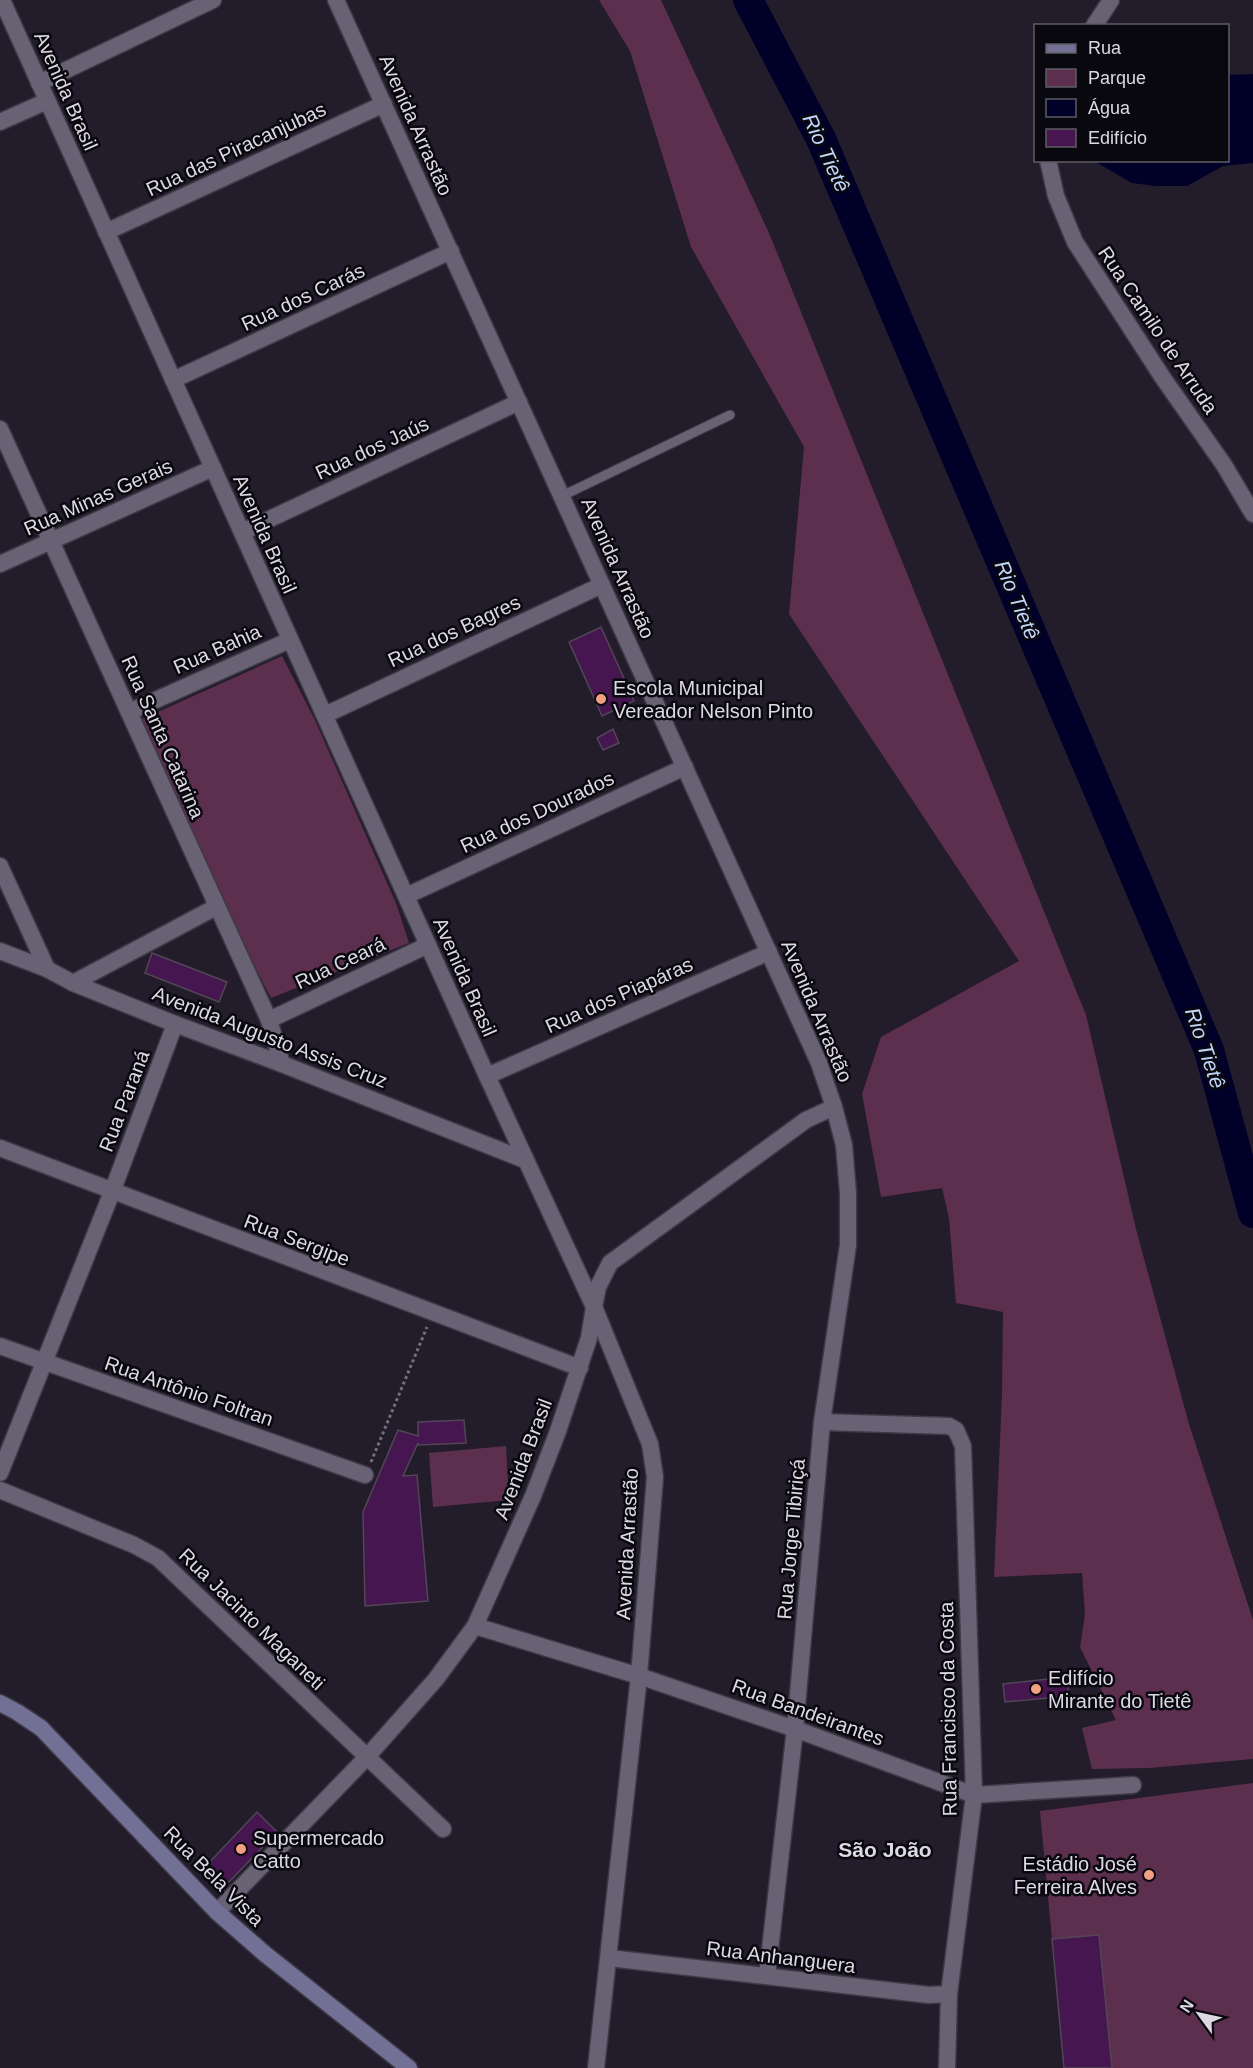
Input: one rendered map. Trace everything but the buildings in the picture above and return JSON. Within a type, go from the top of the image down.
[{"type":"main road","name":"Rua Bela Vista","points":[[0,1703],[41,1728],[217,1912],[265,1954],[409,2068]]},
{"type":"street","name":"Avenida Brasil","points":[[2,0],[525,1160],[594,1307],[589,1338],[580,1368],[533,1496],[475,1626],[436,1679],[366,1758],[217,1912]]},
{"type":"street","points":[[39,83],[213,0]]},
{"type":"street","name":"Avenida Arrastão","points":[[336,0],[819,1063],[834,1107],[806,1120],[610,1263],[598,1287],[594,1307],[650,1444],[655,1477],[639,1676],[596,2068]]},
{"type":"street","points":[[1095,24],[1111,0]]},
{"type":"street","points":[[0,122],[47,101]]},
{"type":"street","name":"Rua das Piracanjubas","points":[[106,232],[384,104]]},
{"type":"street","name":"Rua Camilo de Arruda","points":[[1048,162],[1056,196],[1075,242],[1163,378],[1224,465],[1253,514]]},
{"type":"street","name":"Rua dos Carás","points":[[173,380],[451,251]]},
{"type":"street","name":"Rua dos Jaús","points":[[242,532],[519,402]]},
{"type":"street","name":"Rua Santa Catarina","points":[[0,429],[269,1020],[282,1064]]},
{"type":"street","name":"Rua Minas Gerais","points":[[0,564],[213,468]]},
{"type":"street","name":"Rua dos Bagres","points":[[324,715],[602,585]]},
{"type":"street","name":"Rua Bahia","points":[[129,712],[290,640]]},
{"type":"street","name":"Rua dos Dourados","points":[[406,896],[685,767]]},
{"type":"street","points":[[0,866],[47,969]]},
{"type":"street","points":[[73,983],[216,907]]},
{"type":"street","name":"Rua Ceará","points":[[269,1020],[428,945]]},
{"type":"street","name":"Avenida Augusto Assis Cruz","points":[[0,951],[175,1024],[525,1160]]},
{"type":"street","name":"Rua dos Piapáras","points":[[487,1076],[769,952]]},
{"type":"street","name":"Rua Paraná","points":[[0,1473],[112,1192],[175,1024]]},
{"type":"street","name":"Rua Jorge Tibiriçá","points":[[766,1976],[795,1729],[822,1422],[848,1245],[848,1193],[844,1144],[834,1107]]},
{"type":"street","name":"Rua Sergipe","points":[[0,1148],[580,1368]]},
{"type":"street","name":"Rua Antônio Foltran","points":[[0,1346],[365,1475]]},
{"type":"street","name":"Rua Francisco da Costa","points":[[822,1422],[949,1426],[956,1430],[963,1446],[974,1795],[949,1994],[947,2068]]},
{"type":"street","name":"Rua Jacinto Maganeti","points":[[0,1490],[134,1545],[158,1558],[442,1829]]},
{"type":"street","name":"Rua Bandeirantes","points":[[475,1626],[639,1676],[795,1729],[974,1795],[1133,1785]]},
{"type":"street","name":"Rua Anhanguera","points":[[609,1958],[929,1995],[949,1994]]},
{"type":"lane","points":[[562,496],[730,415]]},
{"type":"path","points":[[365,1475],[433,1314]]},
{"type":"green space","points":[[599,0],[661,0],[769,233],[1086,1015],[1136,1229],[1189,1424],[1253,1620],[1253,1759],[1149,1768],[1092,1769],[1082,1728],[1116,1720],[1080,1647],[1085,1614],[1082,1573],[994,1577],[1003,1312],[956,1303],[949,1218],[942,1188],[881,1197],[862,1094],[881,1037],[1019,961],[789,614],[804,447],[691,247],[630,51]]},
{"type":"green space","points":[[282,656],[314,718],[396,903],[409,943],[271,998],[222,903],[140,720]]},
{"type":"green space","points":[[506,1446],[509,1500],[433,1507],[429,1453]]},
{"type":"green space","name":"Estádio José Ferreira Alves","points":[[1253,1783],[1253,2068],[1064,2068],[1040,1811]]},
{"type":"water","points":[[1253,74],[1253,163],[1223,166],[1187,186],[1156,186],[1132,183],[1096,162],[1229,162],[1229,75]]},
{"type":"waterway","name":"Rio Tietê","points":[[748,0],[821,139],[1209,1050],[1253,1213]]},
{"type":"place","name":"Escola Municipal Vereador Nelson Pinto","points":[[601,699]]},
{"type":"place","name":"Edifício Mirante do Tietê","points":[[1036,1689]]},
{"type":"place","name":"Supermercado Catto","points":[[241,1849]]},
{"type":"place","name":"Estádio José Ferreira Alves","points":[[1149,1875]]},
{"type":"district","name":"São João","points":[[885,1850]]}]
